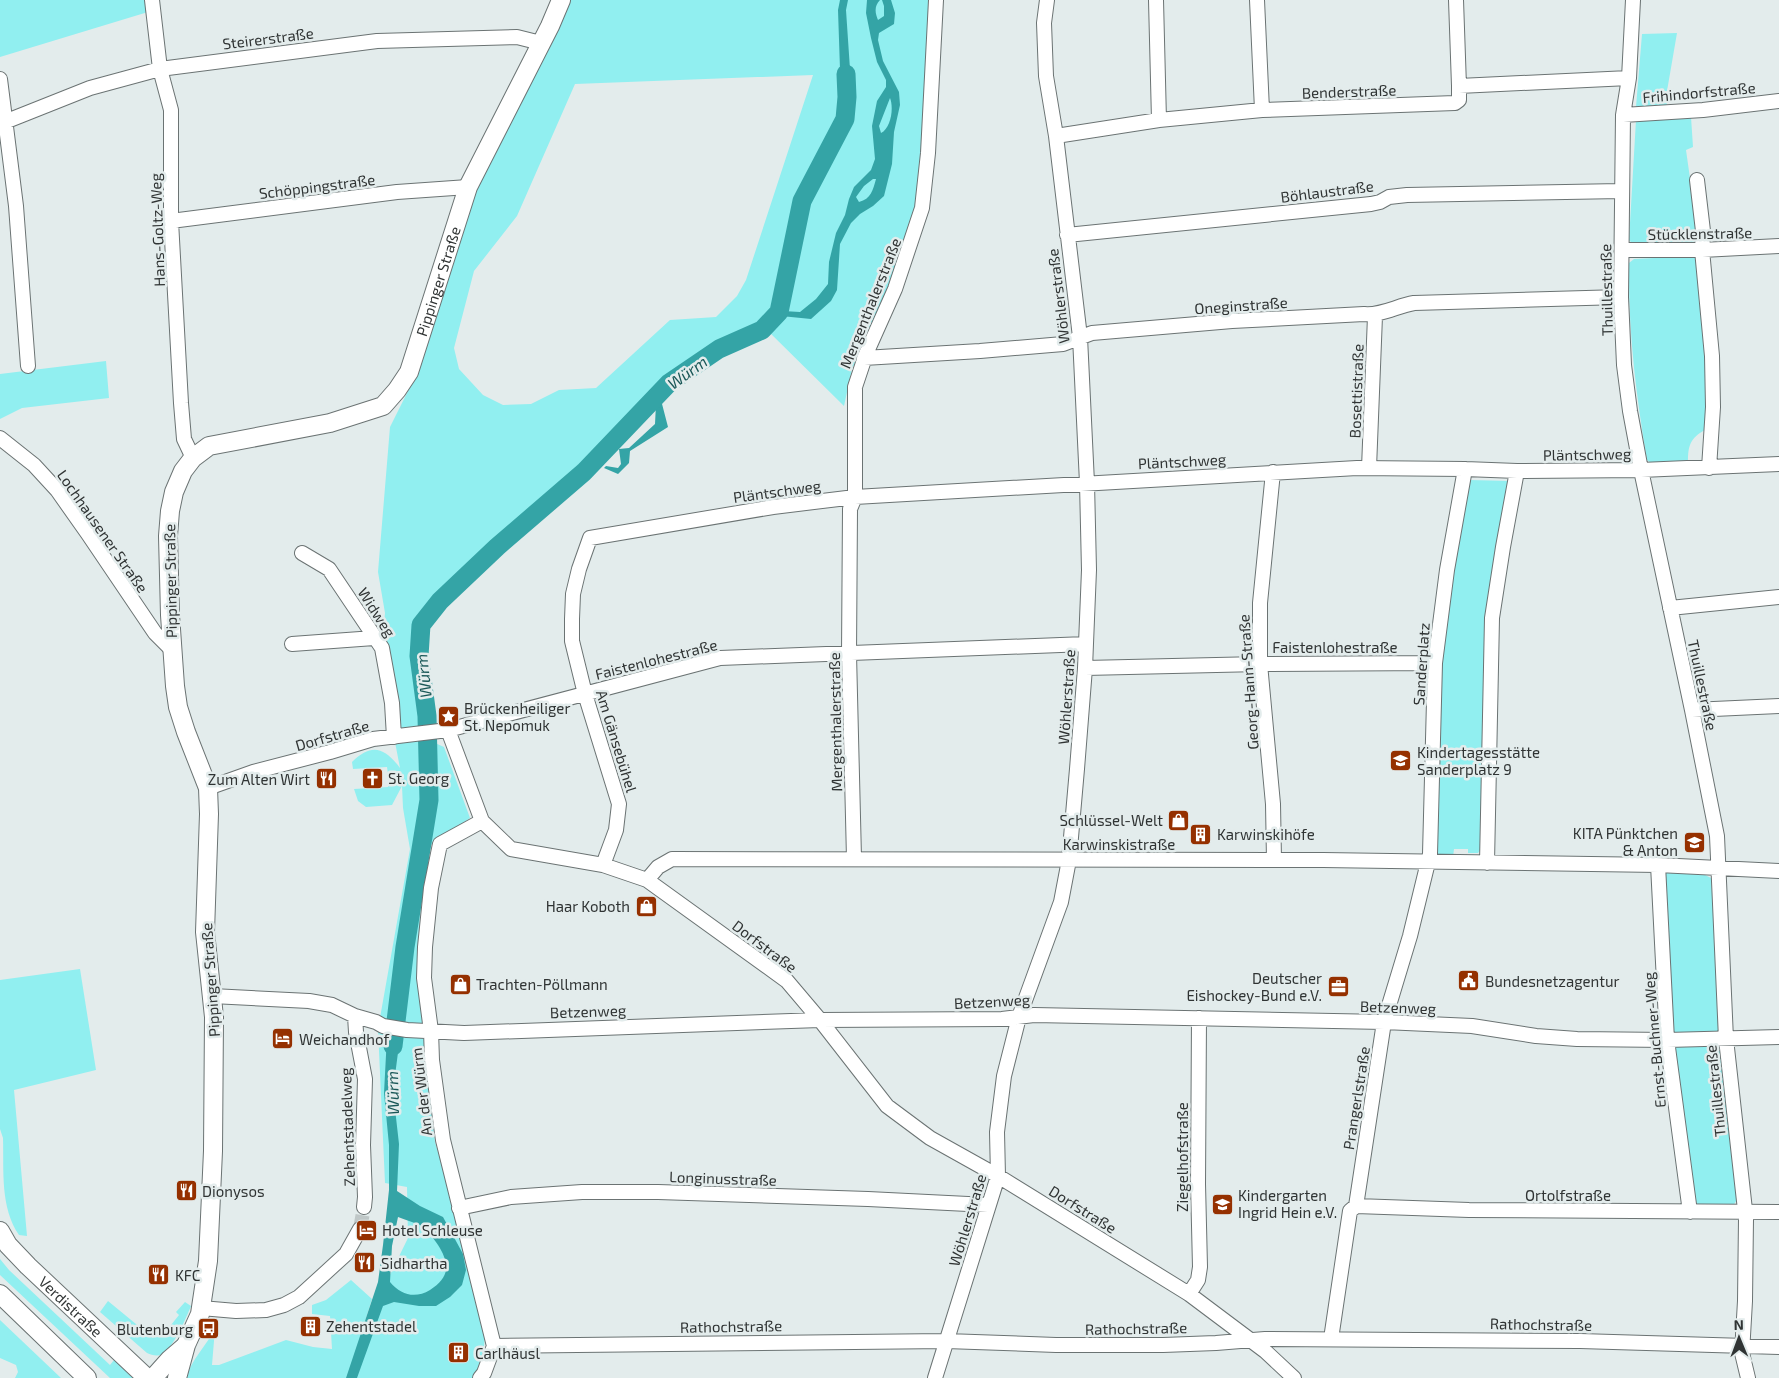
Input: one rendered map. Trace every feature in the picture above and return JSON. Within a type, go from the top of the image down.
[{"type":"main road","name":"Pippinger Straße","points":[[177,1378],[186,1345],[201,1308],[208,1261],[213,1151],[214,1017],[205,932],[209,814],[208,788],[178,706],[171,649],[168,569],[170,511],[174,492],[183,471],[193,458],[210,446],[330,423],[383,406],[397,390],[409,372],[468,187],[561,0]]},
{"type":"main road","name":"Verdistraße","points":[[0,1231],[8,1245],[28,1266],[147,1378]]},
{"type":"main road","points":[[0,1294],[87,1378]]},
{"type":"main road","name":"Pippinger Straße","points":[[153,1378],[186,1345]]},
{"type":"street","name":"Hans-Goltz-Weg","points":[[152,0],[160,69],[171,110],[171,221],[184,439],[193,458]]},
{"type":"street","name":"Mergenthalerstraße","points":[[854,858],[850,654],[850,509],[854,497],[854,387],[864,358],[895,289],[922,208],[928,145],[936,0]]},
{"type":"street","name":"Wöhlerstraße","points":[[935,1378],[998,1176],[997,1132],[1003,1085],[1019,1017],[1062,902],[1069,860],[1085,668],[1089,570],[1080,337],[1056,136],[1046,76],[1044,23],[1047,0]]},
{"type":"street","points":[[1156,0],[1159,120]]},
{"type":"street","points":[[1257,0],[1262,110]]},
{"type":"street","points":[[1456,0],[1460,86],[1629,78]]},
{"type":"street","name":"Thuillestraße","points":[[1633,0],[1629,78],[1622,115],[1621,298],[1624,365],[1641,470],[1717,836],[1726,1039],[1746,1220],[1745,1301],[1742,1346],[1748,1378]]},
{"type":"street","name":"Steirerstraße","points":[[7,121],[90,88],[160,69],[376,40],[517,37],[541,43]]},
{"type":"street","points":[[0,79],[7,121],[16,206],[28,366]]},
{"type":"street","name":"Benderstraße","points":[[1056,136],[1159,120],[1262,110],[1454,104],[1460,100],[1460,86]]},
{"type":"street","name":"Frihindorfstraße","points":[[1622,115],[1703,110],[1779,100]]},
{"type":"street","points":[[1697,180],[1703,231],[1702,250],[1712,356],[1710,468]]},
{"type":"street","name":"Schöppingstraße","points":[[171,221],[397,192],[468,187]]},
{"type":"street","name":"Böhlaustraße","points":[[1067,235],[1371,204],[1389,197],[1407,195],[1621,191]]},
{"type":"street","name":"Stücklenstraße","points":[[1622,250],[1702,250],[1779,246]]},
{"type":"street","name":"Oneginstraße","points":[[864,358],[1063,344],[1092,333],[1232,321],[1364,314],[1375,316],[1399,306],[1414,303],[1621,298]]},
{"type":"street","name":"Bosettistraße","points":[[1369,468],[1375,316]]},
{"type":"street","name":"Lochhausener Straße","points":[[0,438],[34,465],[57,490],[155,633],[171,649]]},
{"type":"street","name":"Pläntschweg","points":[[590,538],[773,507],[854,497],[1369,468],[1517,471],[1641,470],[1779,464]]},
{"type":"street","name":"Sanderplatz","points":[[1428,863],[1430,854],[1435,663],[1447,570],[1465,469]]},
{"type":"street","points":[[1487,863],[1492,618],[1517,471]]},
{"type":"street","name":"Georg-Hann-Straße","points":[[1273,472],[1260,603],[1260,664],[1273,804],[1274,860]]},
{"type":"street","name":"Am Gänsebühel","points":[[590,538],[579,568],[574,594],[572,641],[584,694],[619,804],[616,830],[603,865]]},
{"type":"street","name":"Widweg","points":[[302,553],[329,569],[382,648],[392,703],[394,737]]},
{"type":"street","points":[[1670,608],[1779,597]]},
{"type":"street","points":[[292,644],[374,638]]},
{"type":"street","name":"Faistenlohestraße","points":[[442,730],[720,658],[1086,644]]},
{"type":"street","name":"Faistenlohestraße","points":[[1085,668],[1435,663]]},
{"type":"street","points":[[1692,710],[1779,706]]},
{"type":"street","name":"Dorfstraße","points":[[208,788],[253,772],[373,739],[442,730],[482,821],[511,850],[603,865],[648,880],[787,981],[887,1106],[930,1138],[998,1176],[1189,1294],[1265,1351],[1294,1378]]},
{"type":"street","name":"An der Würm","points":[[482,821],[440,844],[431,888],[424,978],[431,1031],[432,1060],[443,1140],[458,1208],[479,1281],[494,1346]]},
{"type":"street","name":"Karwinskistraße","points":[[648,880],[658,867],[672,859],[1274,860],[1658,865],[1779,871]]},
{"type":"street","name":"Prangerlstraße","points":[[1331,1339],[1350,1211],[1356,1206],[1384,1022],[1410,936],[1428,863]]},
{"type":"street","name":"Ernst-Buchner-Weg","points":[[1658,865],[1667,1040],[1690,1212]]},
{"type":"street","name":"Betzenweg","points":[[212,996],[308,1001],[332,1005],[383,1026],[408,1030],[464,1033],[820,1020],[1002,1019],[1034,1015],[1384,1022],[1472,1026],[1536,1036],[1577,1039],[1667,1040],[1779,1037]]},
{"type":"street","name":"Zehentstadelweg","points":[[355,1016],[356,1032],[365,1079],[364,1207]]},
{"type":"street","name":"Ziegelhofstraße","points":[[1189,1294],[1198,1280],[1200,1267],[1198,1184],[1199,1018]]},
{"type":"street","name":"Longinusstraße","points":[[458,1208],[511,1197],[582,1192],[658,1192],[988,1205]]},
{"type":"street","name":"Ortolfstraße","points":[[1356,1206],[1469,1210],[1779,1212]]},
{"type":"street","points":[[201,1308],[236,1311],[266,1310],[292,1301],[299,1297],[346,1254],[360,1229]]},
{"type":"street","name":"Rathochstraße","points":[[494,1346],[946,1341],[1056,1345],[1163,1345],[1248,1340],[1331,1339],[1580,1341],[1779,1347]]},
{"type":"street","points":[[480,1378],[484,1373],[494,1346]]},
{"type":"shaded area","points":[[0,0],[149,0],[148,12],[0,57]]},
{"type":"shaded area","points":[[567,0],[931,0],[918,213],[897,270],[852,369],[844,406],[766,329],[724,349],[667,384],[603,455],[506,547],[441,600],[418,655],[435,743],[444,747],[470,818],[431,845],[422,885],[417,979],[424,1026],[425,1062],[435,1142],[448,1186],[485,1335],[479,1368],[473,1378],[186,1378],[191,1365],[215,1329],[212,1365],[219,1365],[286,1340],[313,1347],[332,1349],[330,1316],[312,1314],[312,1305],[326,1300],[351,1280],[372,1299],[361,1334],[408,1238],[407,1187],[385,1183],[378,1029],[410,849],[403,808],[402,786],[392,805],[366,807],[358,801],[354,789],[388,787],[388,782],[397,782],[397,774],[388,774],[387,767],[353,769],[352,762],[366,752],[378,750],[389,756],[400,768],[380,664],[385,613],[378,572],[390,427],[412,383],[473,199],[507,122]],"holes":[[[813,75],[746,280],[737,296],[716,317],[670,320],[596,388],[559,390],[531,404],[503,405],[483,395],[459,369],[454,348],[474,271],[517,216],[575,84]]]},
{"type":"shaded area","points":[[1677,33],[1667,91],[1667,107],[1638,110],[1636,107],[1642,34]]},
{"type":"shaded area","points":[[1691,117],[1693,147],[1686,150],[1698,235],[1695,242],[1634,245],[1629,240],[1636,120]]},
{"type":"shaded area","points":[[1695,256],[1698,260],[1706,345],[1707,409],[1705,430],[1693,439],[1688,462],[1651,463],[1647,460],[1639,411],[1630,313],[1629,263],[1634,259]]},
{"type":"shaded area","points":[[106,361],[109,398],[22,408],[0,419],[0,374]]},
{"type":"shaded area","points":[[1469,480],[1512,481],[1497,548],[1482,848],[1478,853],[1468,853],[1468,849],[1454,849],[1453,857],[1440,857],[1435,849],[1440,678],[1452,573]]},
{"type":"shaded area","points":[[1665,873],[1703,874],[1711,878],[1721,1034],[1674,1034]]},
{"type":"shaded area","points":[[80,969],[96,1070],[14,1090],[27,1236],[19,1235],[9,1213],[3,1176],[3,1138],[0,1129],[0,980]]},
{"type":"shaded area","points":[[1712,1044],[1721,1053],[1738,1198],[1733,1206],[1695,1206],[1675,1045]]},
{"type":"shaded area","points":[[0,1259],[9,1270],[110,1365],[114,1360],[133,1378],[110,1378],[0,1275]]},
{"type":"shaded area","points":[[108,1301],[153,1338],[158,1331],[163,1335],[179,1315],[176,1312],[185,1302],[191,1306],[179,1333],[170,1346],[162,1354],[156,1356],[147,1353],[100,1312]]},
{"type":"shaded area","points":[[0,1320],[61,1378],[15,1378],[18,1372],[16,1365],[0,1358]]},
{"type":"water","points":[[840,0],[848,0],[846,10],[852,99],[841,99],[838,10]]},
{"type":"water","points":[[867,0],[880,0],[876,10],[878,20],[884,16],[882,0],[891,0],[895,13],[894,24],[879,33],[878,40],[883,61],[899,92],[900,105],[894,132],[892,164],[884,196],[851,223],[840,244],[837,290],[831,301],[811,319],[781,316],[783,311],[800,312],[816,299],[828,284],[829,262],[836,233],[845,215],[854,187],[871,170],[875,159],[872,126],[877,101],[886,87],[886,80],[877,62],[866,13]],"holes":[[[890,98],[892,107],[891,117],[887,127],[881,133],[879,126]],[[873,179],[876,179],[871,193],[866,199],[859,202],[856,197],[864,186]]]},
{"type":"water","points":[[661,400],[668,427],[630,451],[629,463],[618,474],[604,468],[606,466],[618,468],[621,464],[619,449],[629,448],[655,424],[656,404]]},
{"type":"water","points":[[387,1036],[400,1037],[393,1091],[399,1144],[397,1191],[420,1206],[443,1217],[463,1254],[466,1270],[462,1285],[450,1297],[436,1306],[419,1306],[394,1302],[383,1306],[357,1378],[346,1378],[378,1282],[383,1245],[389,1190],[389,1145],[384,1093]],"holes":[[[398,1217],[420,1225],[425,1229],[438,1245],[445,1258],[446,1270],[444,1275],[437,1285],[424,1293],[414,1295],[404,1293],[390,1282],[392,1246]]]},
{"type":"waterway","name":"Würm","points":[[393,1046],[405,947],[429,800],[427,716],[419,656],[421,625],[440,601],[497,547],[584,472],[669,383],[719,349],[762,330],[779,312],[802,201],[845,119],[847,97],[846,74]]},
{"type":"tunnel","points":[[360,1229],[364,1207]]},
{"type":"place","name":"Brückenheiliger St. Nepomuk","points":[[448,717]]},
{"type":"place","name":"Kindertagesstätte Sanderplatz 9","points":[[1401,761]]},
{"type":"place","name":"St. Georg","points":[[372,778]]},
{"type":"place","name":"Zum Alten Wirt","points":[[326,779]]},
{"type":"place","name":"Schlüssel-Welt","points":[[1179,820]]},
{"type":"place","name":"Karwinskihöfe","points":[[1201,834]]},
{"type":"place","name":"KITA Pünktchen & Anton","points":[[1694,842]]},
{"type":"place","name":"Haar Koboth","points":[[646,906]]},
{"type":"place","name":"Bundesnetzagentur","points":[[1469,981]]},
{"type":"place","name":"Trachten-Pöllmann","points":[[460,984]]},
{"type":"place","name":"Deutscher Eishockey-Bund e.V.","points":[[1338,987]]},
{"type":"place","name":"Weichandhof","points":[[283,1039]]},
{"type":"place","name":"Dionysos","points":[[186,1191]]},
{"type":"place","name":"Kindergarten Ingrid Hein e.V.","points":[[1222,1204]]},
{"type":"place","name":"Hotel Schleuse","points":[[366,1230]]},
{"type":"place","name":"Sidhartha","points":[[365,1263]]},
{"type":"place","name":"KFC","points":[[159,1275]]},
{"type":"place","name":"Zehentstadel","points":[[310,1326]]},
{"type":"place","name":"Blutenburg","points":[[209,1329]]},
{"type":"place","name":"Carlhäusl","points":[[459,1353]]}]
